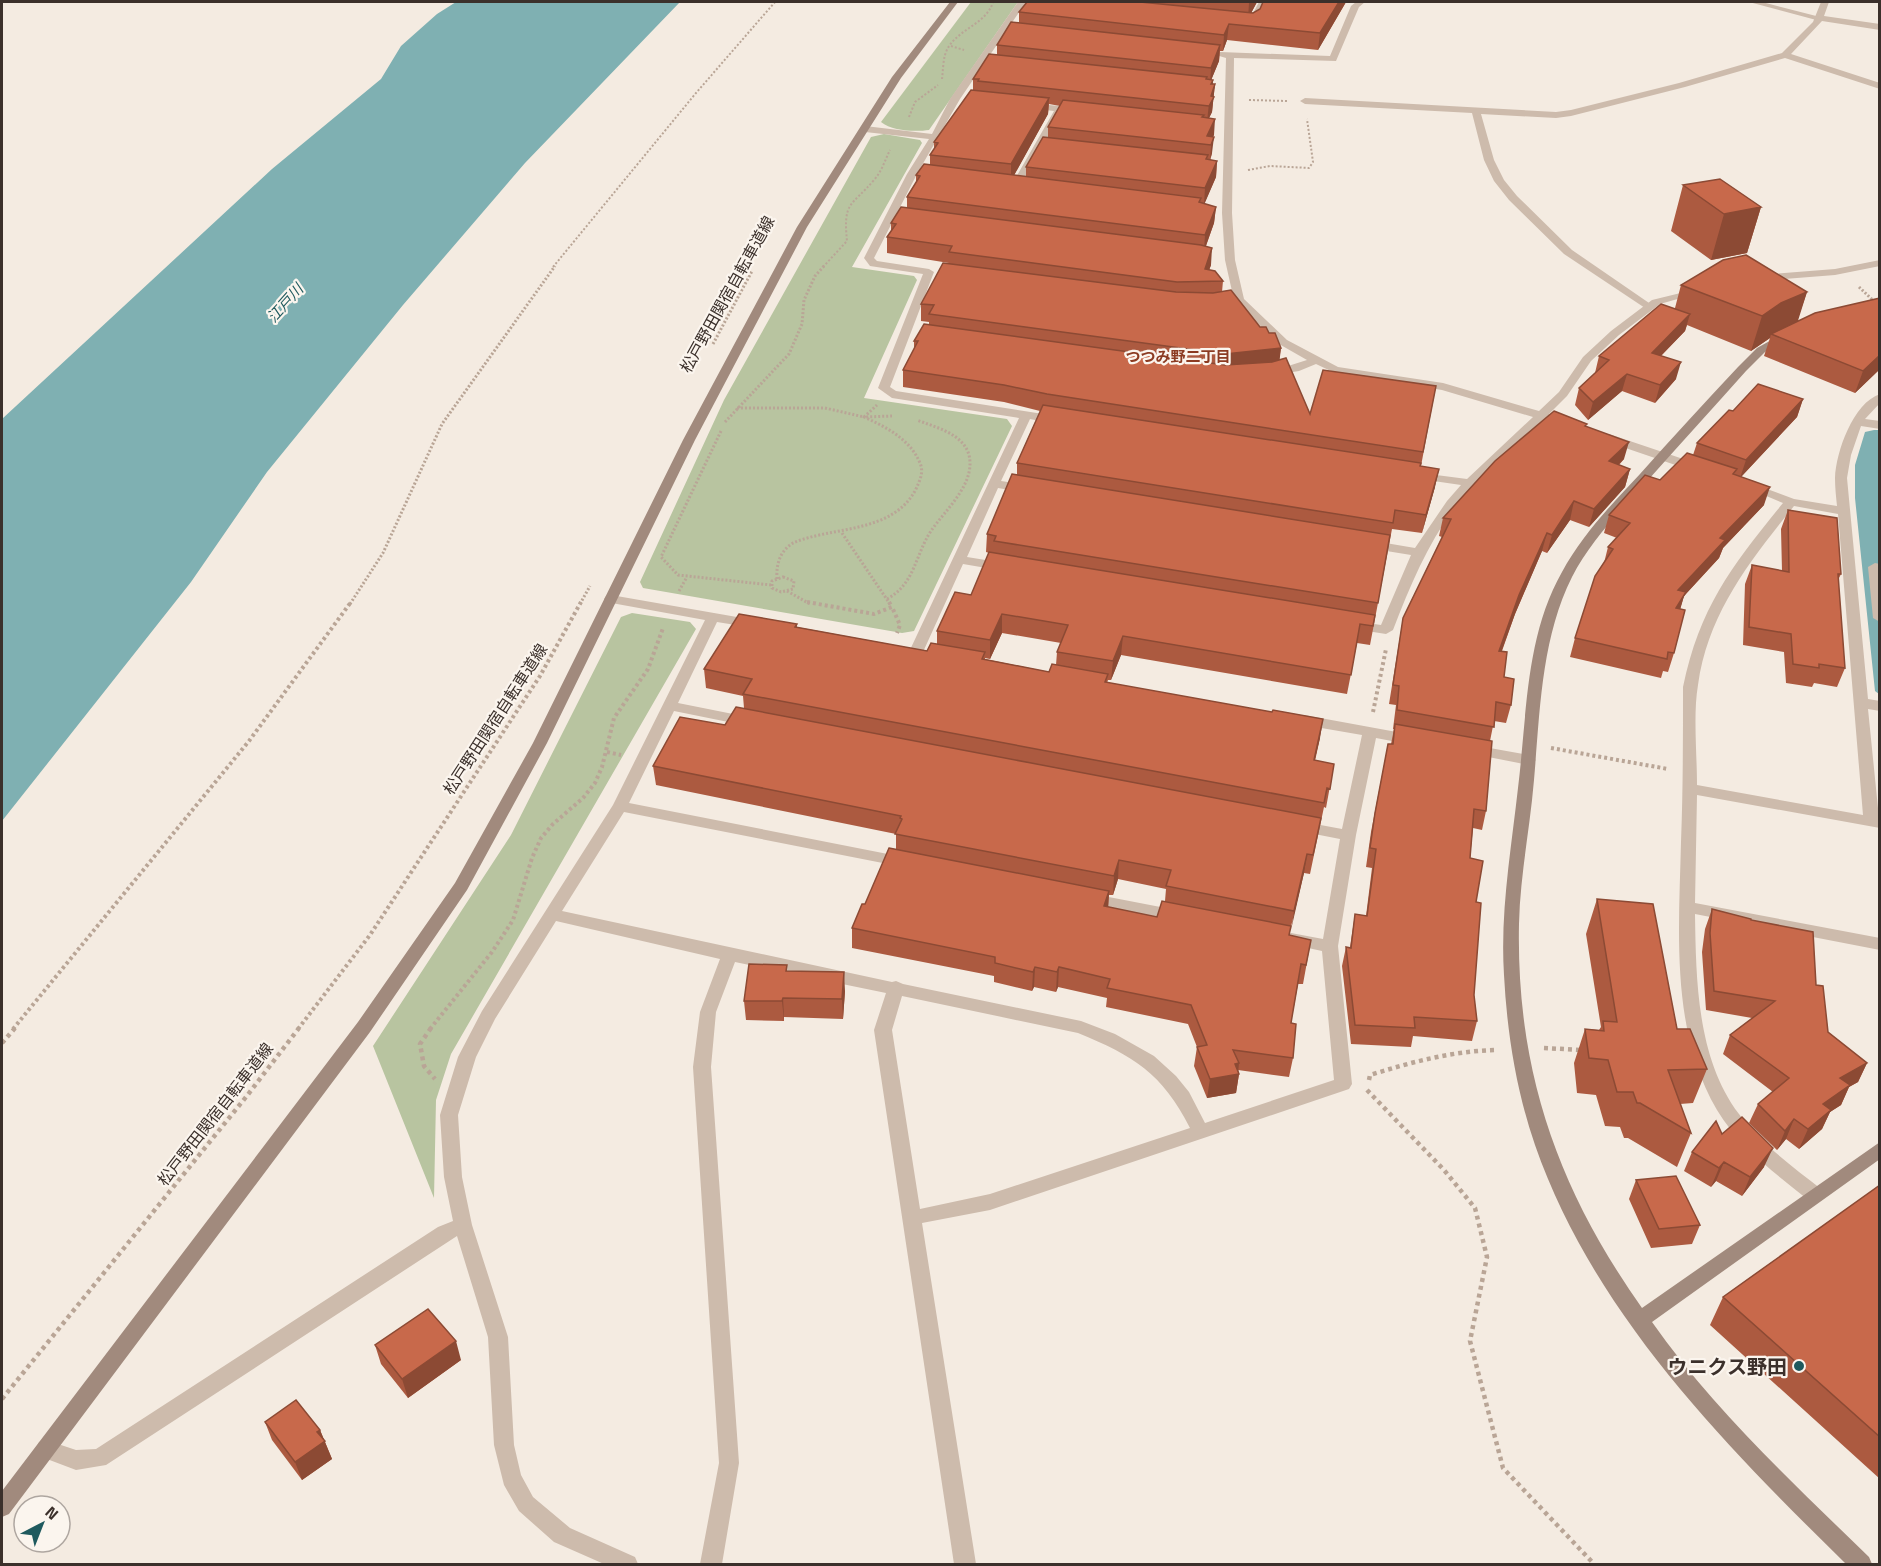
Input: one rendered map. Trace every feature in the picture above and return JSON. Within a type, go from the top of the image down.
[{"type":"street","points":[[2,1507],[364,1028],[461,886],[540,743],[689,440],[802,226],[897,77],[954,2]]},
{"type":"street","points":[[1022,2],[1008,31],[987,64],[935,137],[895,217],[869,258],[874,264],[935,273],[910,334],[884,388],[892,394],[1073,422]]},
{"type":"street","points":[[1240,22],[1252,24],[1263,2]]},
{"type":"street","points":[[1208,54],[1230,57],[1333,60],[1355,6],[1361,2]]},
{"type":"street","points":[[1753,2],[1820,18],[1880,27]]},
{"type":"street","points":[[1305,102],[1556,115],[1571,113],[1682,85],[1785,55],[1820,18],[1825,2]]},
{"type":"street","points":[[1785,55],[1880,86]]},
{"type":"street","points":[[1230,57],[1226,93],[1221,212],[1224,260],[1235,301],[1283,342],[1335,370],[1443,387],[1562,422]]},
{"type":"street","points":[[1024,106],[1093,113]]},
{"type":"street","points":[[1016,186],[1059,109]]},
{"type":"street","points":[[1476,111],[1489,160],[1499,181],[1513,198],[1568,252],[1648,307]]},
{"type":"street","points":[[865,129],[935,137]]},
{"type":"street","points":[[1038,147],[1050,148]]},
{"type":"street","points":[[1004,185],[1028,188]]},
{"type":"street","points":[[1750,280],[1770,276],[1835,272],[1880,262]]},
{"type":"street","points":[[1340,623],[1386,630],[1419,552],[1451,504],[1563,394],[1587,359],[1648,307],[1709,289]]},
{"type":"street","points":[[1795,331],[1761,350],[1662,456],[1594,532],[1573,562],[1560,590],[1537,678],[1511,942],[1514,1003],[1520,1051],[1531,1102],[1554,1171],[1590,1243],[1638,1321],[1677,1372],[1728,1431],[1779,1485],[1861,1564]]},
{"type":"street","points":[[1256,377],[1295,369],[1316,360]]},
{"type":"street","points":[[1690,781],[1875,822],[1861,703],[1841,477],[1844,455],[1858,422],[1880,397]]},
{"type":"street","points":[[916,652],[1026,415]]},
{"type":"street","points":[[1858,422],[1880,425]]},
{"type":"street","points":[[1596,434],[1705,471]]},
{"type":"street","points":[[1400,472],[1470,483]]},
{"type":"street","points":[[1737,483],[1791,502],[1845,511]]},
{"type":"street","points":[[995,484],[1042,491]]},
{"type":"street","points":[[1791,502],[1728,582],[1710,614],[1694,664],[1690,687],[1688,971],[1693,1012],[1712,1083],[1724,1107],[1739,1127],[1776,1163],[1814,1194]]},
{"type":"street","points":[[1360,542],[1419,552]]},
{"type":"street","points":[[960,560],[1018,569]]},
{"type":"street","points":[[1875,567],[1880,618]]},
{"type":"street","points":[[611,599],[674,604],[713,617],[769,627]]},
{"type":"street","points":[[627,1564],[562,1535],[526,1504],[511,1478],[504,1444],[498,1337],[463,1225],[453,1177],[449,1115],[467,1057],[488,1016],[620,806],[713,617]]},
{"type":"street","points":[[1861,703],[1880,705]]},
{"type":"street","points":[[671,706],[765,724]]},
{"type":"street","points":[[1288,718],[1371,726],[1426,742]]},
{"type":"street","points":[[911,1218],[990,1202],[1343,1084],[1330,946],[1348,835],[1371,726]]},
{"type":"street","points":[[1461,748],[1529,760]]},
{"type":"street","points":[[620,806],[923,866]]},
{"type":"street","points":[[1290,824],[1348,835]]},
{"type":"street","points":[[1074,896],[1191,919]]},
{"type":"street","points":[[1687,907],[1880,944]]},
{"type":"street","points":[[553,915],[729,955],[896,987],[1081,1027],[1122,1044],[1147,1061],[1179,1093],[1200,1130]]},
{"type":"street","points":[[1272,935],[1330,946]]},
{"type":"street","points":[[711,1564],[729,1463],[702,1067],[708,1012],[729,955]]},
{"type":"street","points":[[896,987],[883,1030],[965,1564]]},
{"type":"street","points":[[1638,1321],[1880,1149]]},
{"type":"street","points":[[46,1449],[76,1460],[99,1458],[445,1233],[463,1225]]},
{"type":"path","points":[[2,1043],[249,741],[337,624],[383,553],[442,424],[538,286],[696,93],[775,2]]},
{"type":"path","points":[[908,120],[909,107],[914,101],[940,83],[944,75],[945,53],[960,33],[983,18],[991,9],[993,2]]},
{"type":"path","points":[[1226,93],[1305,102],[1313,162],[1309,168],[1271,166],[1255,167],[1246,171]]},
{"type":"path","points":[[892,146],[879,174],[847,207],[844,215],[847,241],[814,276],[804,300],[802,324],[789,354],[726,421],[661,557],[678,575],[771,585],[776,591],[787,591],[810,604],[874,614],[892,607]]},
{"type":"path","name":"松戸野田関宿自転車道線","points":[[711,347],[753,269]]},
{"type":"path","points":[[736,408],[773,410],[825,408],[864,417],[881,424],[902,438],[916,453],[923,472],[916,490],[900,509],[868,524],[842,532],[796,541],[785,548],[776,573],[777,579]]},
{"type":"path","points":[[864,417],[870,411]]},
{"type":"path","points":[[864,417],[898,416]]},
{"type":"path","points":[[887,599],[896,595],[915,570],[930,533],[962,489],[968,469],[969,454],[960,441],[950,434],[914,419]]},
{"type":"path","points":[[842,532],[892,607],[900,625],[896,636]]},
{"type":"path","points":[[457,1090],[436,1081],[424,1066],[420,1044],[434,1021],[500,939],[514,918],[532,857],[542,837],[595,784],[605,762],[614,719],[631,690],[647,671],[654,657],[658,634],[687,576]]},
{"type":"path","points":[[771,585],[783,577],[794,581],[795,585],[787,591]]},
{"type":"path","name":"松戸野田関宿自転車道線","points":[[2,1400],[246,1097],[370,935],[540,676],[593,582]]},
{"type":"path","points":[[1371,726],[1388,640],[1386,630]]},
{"type":"path","points":[[1530,744],[1690,781]]},
{"type":"path","points":[[1543,1048],[1590,1051]]},
{"type":"path","points":[[1520,1051],[1466,1050],[1444,1055],[1370,1075],[1367,1091],[1444,1170],[1475,1208],[1487,1257],[1470,1341],[1503,1468],[1594,1564]]},
{"type":"path","points":[[1343,1084],[1355,1080],[1368,1083]]},
{"type":"green space","points":[[971,2],[1018,2],[929,130],[904,130],[881,122]]},
{"type":"green space","points":[[884,134],[920,140],[922,143],[852,267],[914,276],[917,280],[864,398],[1007,419],[1012,426],[914,631],[902,633],[643,588],[640,582],[724,400],[871,137]]},
{"type":"green space","points":[[632,613],[690,622],[696,629],[451,1054],[436,1100],[434,1198],[373,1046],[511,835],[621,617]]},
{"type":"water","name":"江戸川","points":[[456,2],[680,2],[525,163],[403,305],[267,472],[191,582],[2,821],[2,419],[272,169],[381,79],[401,46],[437,14]]},
{"type":"water","points":[[1879,430],[1879,694],[1875,691],[1855,498],[1855,465],[1865,432]]},
{"type":"building","points":[[1027,2],[1140,2],[1253,13],[1260,9],[1263,2],[1339,2],[1320,33],[1229,24],[1224,35],[1019,12]]},
{"type":"building","points":[[1011,22],[1220,45],[1211,68],[997,45]]},
{"type":"building","points":[[989,54],[1207,77],[1206,79],[1213,80],[1211,84],[1215,84],[1211,96],[1214,97],[1209,106],[973,79]]},
{"type":"building","points":[[971,90],[1049,98],[1011,164],[930,155],[938,143],[934,142]]},
{"type":"building","points":[[1063,100],[1204,115],[1202,117],[1215,119],[1207,136],[1214,137],[1211,145],[1048,127]]},
{"type":"building","points":[[1043,137],[1208,155],[1206,159],[1217,161],[1205,188],[1026,167]]},
{"type":"building","points":[[924,164],[1201,198],[1199,202],[1216,207],[1205,235],[907,197],[920,176],[916,175]]},
{"type":"building","points":[[1720,179],[1761,207],[1724,214],[1683,185]]},
{"type":"building","points":[[901,207],[1201,245],[1212,248],[1205,269],[1215,271],[1223,281],[1177,282],[949,252],[952,246],[887,237],[896,224],[891,223]]},
{"type":"building","points":[[1746,255],[1807,292],[1781,303],[1762,316],[1681,285],[1723,260]]},
{"type":"building","points":[[943,263],[1176,292],[1213,293],[1231,290],[1260,327],[1266,327],[1269,333],[1275,333],[1281,348],[1225,354],[929,314],[934,305],[921,304]]},
{"type":"building","points":[[1880,298],[1880,355],[1863,371],[1771,334],[1815,313]]},
{"type":"building","points":[[1661,304],[1690,314],[1652,353],[1681,362],[1660,385],[1627,374],[1593,402],[1579,388],[1609,360],[1599,356]]},
{"type":"building","points":[[924,324],[1225,365],[1272,362],[1286,358],[1310,414],[1323,370],[1436,386],[1423,452],[903,370],[918,341],[914,341]]},
{"type":"building","points":[[1758,384],[1803,399],[1746,460],[1697,443],[1729,410],[1733,411]]},
{"type":"building","points":[[1043,405],[1421,463],[1420,466],[1439,469],[1426,515],[1395,510],[1393,523],[1017,463]]},
{"type":"building","points":[[1554,411],[1587,424],[1585,426],[1629,442],[1609,461],[1630,469],[1594,509],[1574,501],[1552,535],[1547,533],[1519,595],[1499,651],[1507,652],[1504,677],[1514,679],[1511,705],[1496,702],[1494,727],[1397,710],[1399,686],[1393,685],[1403,618],[1451,519],[1443,518],[1495,461]]},
{"type":"building","points":[[1687,453],[1737,469],[1733,474],[1770,487],[1720,538],[1725,540],[1678,590],[1686,592],[1676,608],[1685,610],[1674,653],[1668,652],[1667,659],[1575,638],[1595,576],[1613,549],[1608,547],[1630,523],[1609,515],[1645,475],[1660,480]]},
{"type":"building","points":[[1012,474],[1390,535],[1378,603],[994,541],[996,536],[987,534]]},
{"type":"building","points":[[1788,510],[1837,518],[1841,574],[1838,574],[1845,668],[1819,664],[1819,668],[1793,664],[1791,634],[1749,627],[1752,565],[1789,572]]},
{"type":"building","points":[[989,552],[1375,615],[1373,626],[1360,624],[1351,675],[1123,636],[1113,661],[1057,652],[1068,625],[1002,614],[990,640],[937,631],[955,592],[971,595]]},
{"type":"building","points":[[739,614],[797,624],[795,627],[927,651],[931,643],[985,652],[982,659],[1049,672],[1052,664],[1108,674],[1105,682],[1323,719],[1314,760],[1334,764],[1330,789],[1327,788],[1324,803],[743,694],[752,679],[704,669]]},
{"type":"building","points":[[736,707],[1321,818],[1313,855],[1307,854],[1294,911],[1166,886],[1171,870],[1119,860],[1114,876],[895,834],[902,819],[901,816],[653,766],[680,717],[725,725]]},
{"type":"building","points":[[1395,724],[1492,741],[1486,811],[1474,809],[1470,858],[1483,861],[1476,902],[1481,903],[1474,995],[1477,1021],[1414,1017],[1415,1028],[1355,1025],[1346,947],[1351,948],[1355,914],[1367,916],[1376,849],[1370,848],[1375,813],[1388,744],[1393,744]]},
{"type":"building","points":[[889,848],[1109,891],[1104,906],[1157,917],[1162,901],[1291,926],[1289,935],[1311,940],[1306,965],[1301,964],[1291,1023],[1296,1024],[1293,1058],[1233,1050],[1239,1063],[1235,1064],[1239,1074],[1210,1079],[1197,1047],[1207,1045],[1191,1005],[1107,988],[1110,979],[1059,967],[1057,972],[1035,967],[1033,972],[995,963],[995,957],[852,928]]},
{"type":"building","points":[[1597,899],[1653,904],[1677,1029],[1690,1029],[1707,1069],[1668,1070],[1691,1133],[1637,1103],[1633,1092],[1617,1092],[1608,1060],[1589,1058],[1585,1029],[1604,1031],[1603,1021],[1617,1022]]},
{"type":"building","points":[[1712,909],[1751,920],[1813,932],[1816,985],[1823,986],[1828,1032],[1867,1063],[1840,1078],[1850,1085],[1823,1104],[1831,1110],[1808,1129],[1794,1119],[1785,1131],[1758,1104],[1789,1078],[1730,1035],[1775,1001],[1714,991],[1710,933]]},
{"type":"building","points":[[749,964],[787,965],[786,971],[844,972],[842,999],[783,998],[782,1001],[744,1001]]},
{"type":"building","points":[[1742,1117],[1773,1148],[1750,1177],[1724,1162],[1719,1168],[1692,1152],[1716,1121],[1722,1134]]},
{"type":"building","points":[[1676,1176],[1700,1225],[1659,1229],[1636,1180]]},
{"type":"building","points":[[1880,1185],[1880,1437],[1723,1297]]},
{"type":"building","points":[[428,1309],[456,1341],[402,1379],[375,1345]]},
{"type":"building","points":[[296,1400],[320,1430],[317,1432],[325,1441],[295,1462],[265,1422]]},
{"type":"place","name":"ウニクス野田","points":[[1799,1366]]},
{"type":"district","name":"つつみ野二丁目","points":[[1178,356]]}]
